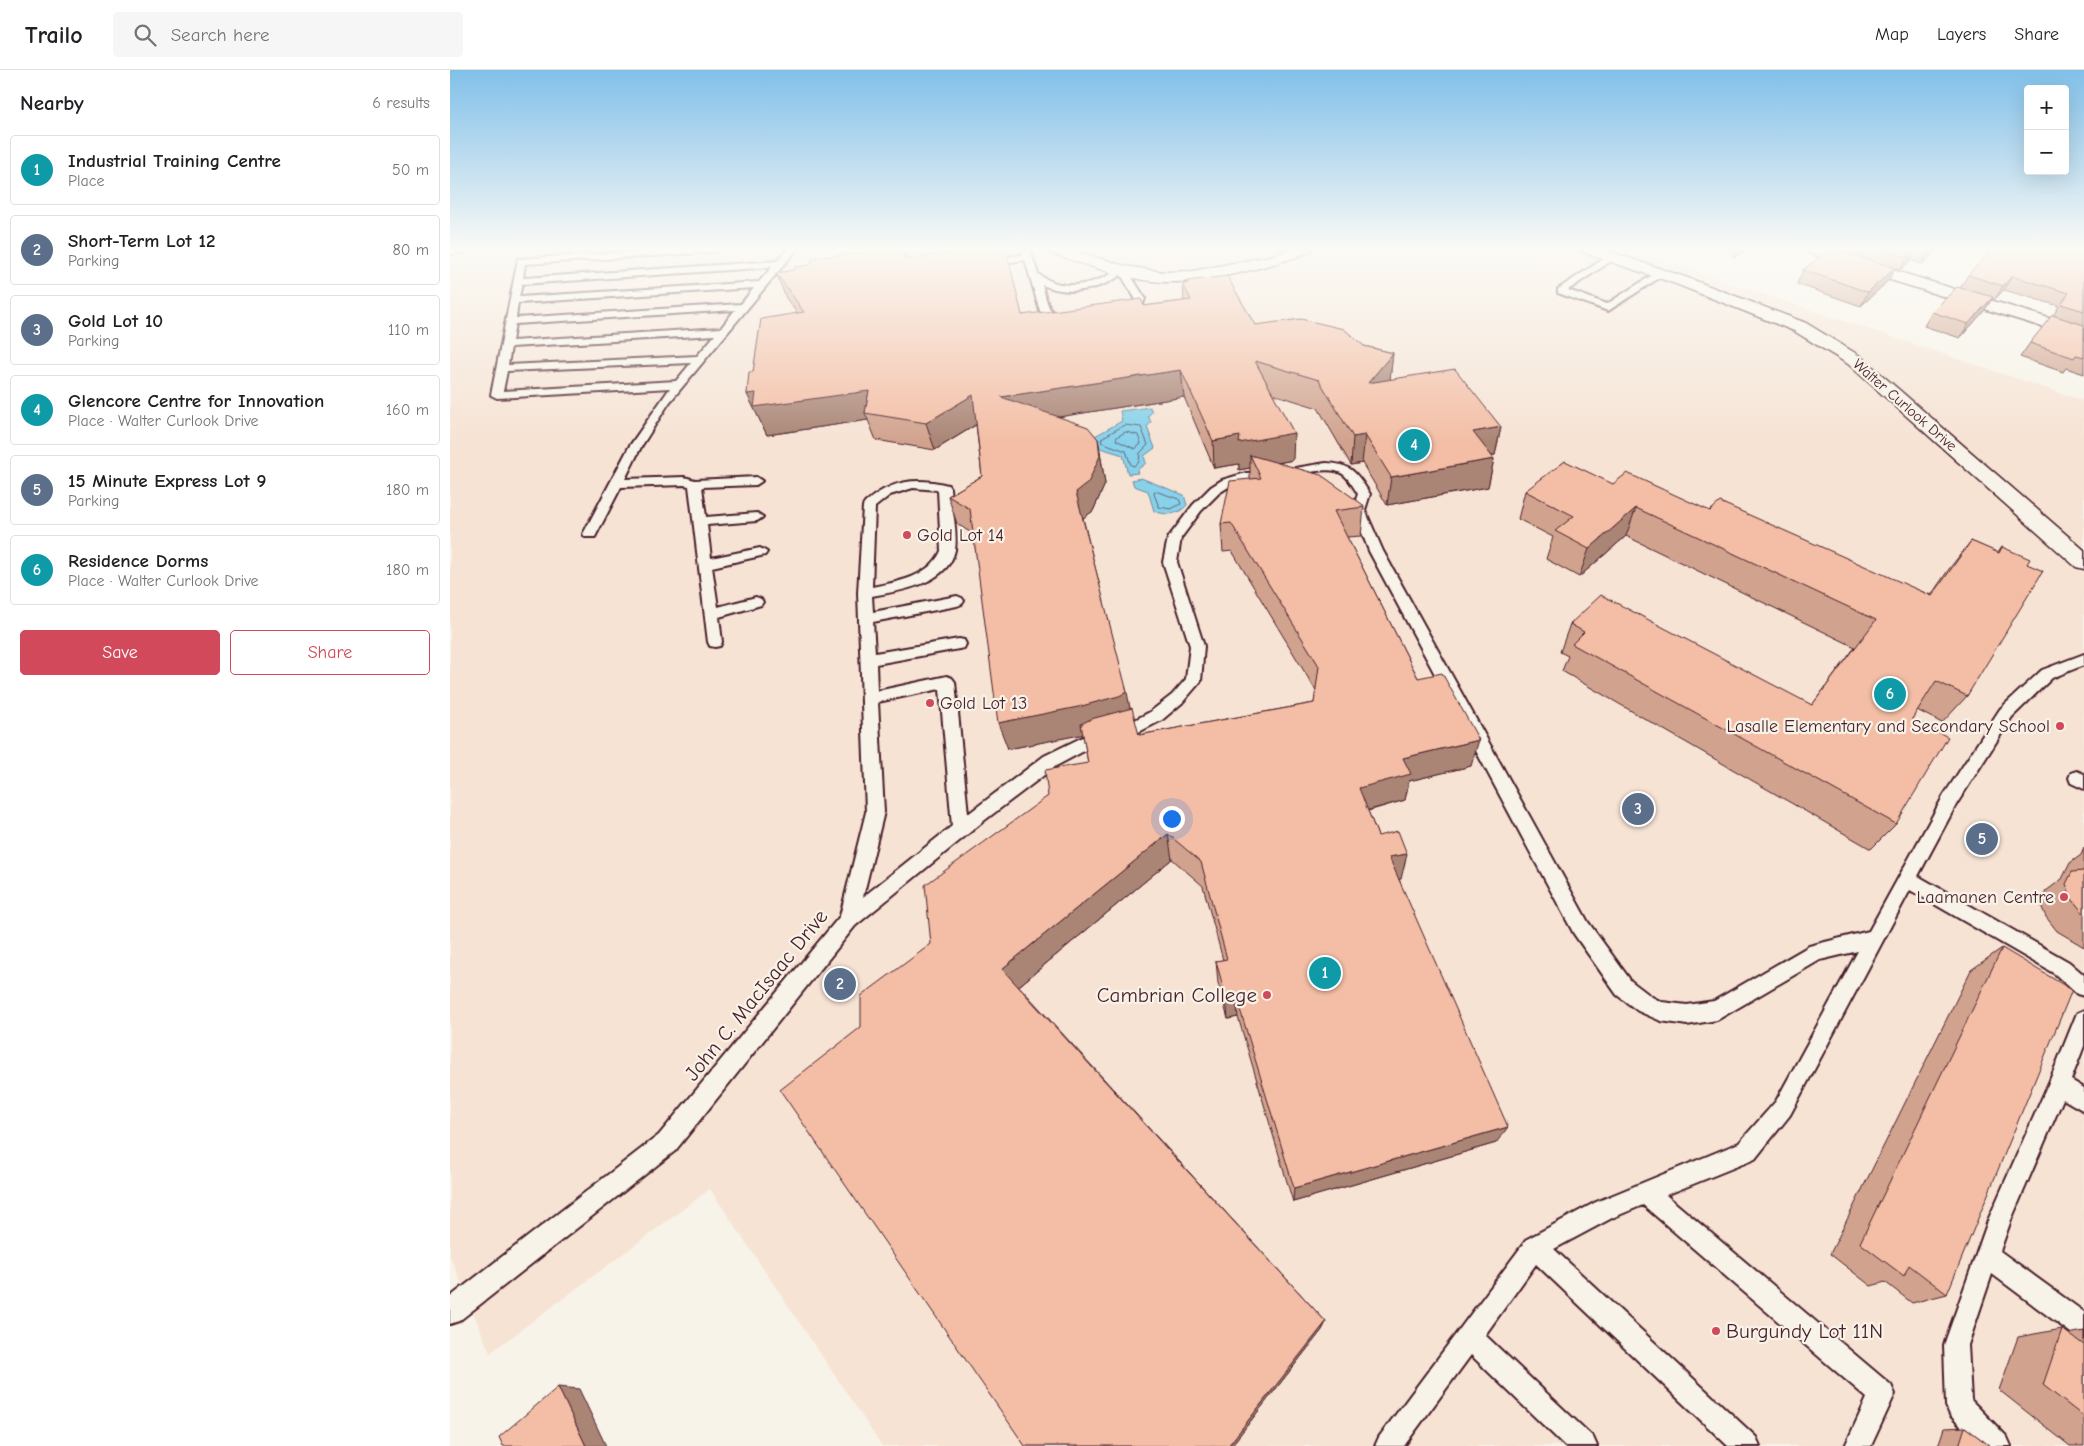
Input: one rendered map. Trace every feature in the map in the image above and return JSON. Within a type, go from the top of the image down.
[{"type":"street","name":"Walter Curlook Drive","points":[[1764,313],[1800,327],[1854,360],[2084,562]]},
{"type":"street","points":[[2016,313],[2084,334]]},
{"type":"lane","points":[[511,313],[497,394],[679,384]]},
{"type":"lane","points":[[510,321],[640,313]]},
{"type":"lane","points":[[590,534],[635,447],[665,401],[738,313]]},
{"type":"lane","points":[[1047,313],[1054,320],[1078,321]]},
{"type":"lane","points":[[1117,316],[1124,316],[1129,313]]},
{"type":"lane","points":[[506,344],[723,331]]},
{"type":"lane","points":[[502,368],[700,359]]},
{"type":"lane","points":[[1274,476],[1319,468],[1340,467],[1348,471],[1364,494],[1359,510]]},
{"type":"lane","points":[[848,920],[961,829],[1050,761],[1093,739],[1129,730],[1156,716],[1177,699],[1193,681],[1197,646],[1170,562],[1175,538],[1197,508],[1215,490],[1226,483],[1246,477],[1287,476],[1311,480],[1319,484]]},
{"type":"lane","points":[[616,483],[684,481],[695,484],[756,481]]},
{"type":"lane","name":"John C. MacIsaac Drive","points":[[450,1312],[668,1143],[848,920],[875,812],[865,593],[869,506],[880,495],[894,488],[915,483],[932,484],[944,488],[948,550],[938,566],[923,578],[899,586],[865,593]]},
{"type":"lane","points":[[695,484],[715,642]]},
{"type":"lane","points":[[1335,495],[1359,510],[1376,551],[1581,928],[1624,988],[1645,1004],[1661,1011],[1687,1015],[1717,1010],[1816,952],[1875,938]]},
{"type":"lane","points":[[700,522],[757,517]]},
{"type":"lane","points":[[705,564],[760,552]]},
{"type":"lane","points":[[866,618],[957,601]]},
{"type":"lane","points":[[711,614],[756,602]]},
{"type":"lane","points":[[868,660],[959,644]]},
{"type":"lane","points":[[1396,1443],[1469,1336],[1535,1246],[1604,1210],[1747,1151],[1783,1108],[1950,800],[2006,713],[2047,674],[2084,659]]},
{"type":"lane","points":[[869,698],[947,682],[961,829]]},
{"type":"lane","points":[[1907,879],[2084,981]]},
{"type":"lane","points":[[2062,968],[2084,987]]},
{"type":"lane","points":[[1998,1446],[1959,1406],[1956,1345],[2000,1218],[2059,1085],[2084,1020]]},
{"type":"lane","points":[[2059,1085],[2084,1100]]},
{"type":"lane","points":[[1646,1193],[1882,1394],[1858,1446]]},
{"type":"lane","points":[[1535,1246],[1747,1446]]},
{"type":"lane","points":[[1987,1256],[2084,1327]]},
{"type":"lane","points":[[1469,1336],[1584,1446]]},
{"type":"shaded area","name":"Cambrian College","points":[[450,313],[1821,313],[2084,401],[2084,1446],[882,1446],[710,1189],[490,1353],[450,1256]]},
{"type":"water","points":[[1150,407],[1152,412],[1148,416],[1151,422],[1147,427],[1155,448],[1144,456],[1146,463],[1137,470],[1138,473],[1128,474],[1123,455],[1097,447],[1095,436],[1122,421],[1120,411]]},
{"type":"water","points":[[1141,478],[1184,495],[1187,505],[1180,511],[1172,514],[1154,511],[1148,491],[1134,486],[1132,480]]},
{"type":"building","points":[[797,313],[1022,313],[1022,315],[1035,313],[1248,313],[1255,325],[1301,319],[1344,329],[1364,346],[1393,353],[1368,383],[1455,369],[1501,427],[1473,432],[1494,459],[1391,477],[1365,435],[1353,437],[1319,380],[1255,361],[1294,433],[1239,443],[1240,436],[1213,441],[1181,370],[1001,397],[1088,427],[1098,439],[1100,456],[1088,483],[1076,492],[1127,692],[1078,707],[998,723],[970,509],[948,496],[982,476],[973,395],[926,423],[865,413],[869,391],[754,407],[756,393],[747,394],[749,372],[753,372],[761,319]]},
{"type":"building","points":[[1936,313],[1978,313],[1968,324]]},
{"type":"building","points":[[2052,315],[2084,325],[2084,357],[2076,355],[2074,358],[2030,343]]},
{"type":"building","points":[[1250,455],[1321,475],[1362,504],[1364,507],[1334,511],[1418,678],[1442,673],[1479,740],[1403,758],[1411,774],[1359,788],[1378,836],[1398,831],[1407,854],[1389,857],[1508,1127],[1294,1188],[1236,996],[1226,998],[1216,961],[1227,959],[1201,862],[1168,834],[1002,969],[1326,1322],[1228,1446],[1025,1446],[780,1090],[861,1027],[861,996],[931,944],[925,885],[1048,796],[1045,770],[1088,763],[1081,724],[1091,719],[1132,708],[1139,735],[1314,703],[1319,666],[1231,523],[1221,524],[1230,481],[1261,478]]},
{"type":"building","points":[[1565,461],[1613,484],[1627,473],[1710,511],[1720,502],[1932,596],[1971,541],[1999,553],[2002,547],[2030,559],[2027,564],[2043,571],[1967,696],[1936,681],[1912,719],[1948,737],[1896,824],[1572,644],[1584,632],[1570,624],[1601,595],[1812,705],[1876,620],[1636,508],[1589,549],[1555,531],[1574,516],[1525,491]]},
{"type":"building","points":[[2084,869],[2084,914],[2072,899],[2066,884],[2072,872],[2083,871]]},
{"type":"building","points":[[2002,948],[2072,990],[1947,1294],[1909,1265],[1904,1276],[1860,1243]]},
{"type":"building","points":[[2062,1329],[2084,1345],[2084,1417],[2043,1385]]},
{"type":"building","points":[[558,1387],[586,1446],[503,1446],[499,1437]]},
{"type":"building","points":[[1965,1427],[1990,1446],[1959,1446]]},
{"type":"place","name":"Glencore Centre for Innovation","points":[[1414,445]]},
{"type":"place","name":"Gold Lot 14","points":[[907,535]]},
{"type":"place","name":"Residence Dorms","points":[[1890,694]]},
{"type":"place","name":"Gold Lot 13","points":[[930,703]]},
{"type":"place","name":"Lasalle Elementary and Secondary School","points":[[2060,726]]},
{"type":"place","name":"Gold Lot 10","points":[[1638,809]]},
{"type":"place","name":"15 Minute Express Lot 9","points":[[1982,839]]},
{"type":"place","name":"Laamanen Centre","points":[[2064,897]]},
{"type":"place","name":"Industrial Training Centre","points":[[1325,973]]},
{"type":"place","name":"Short-Term Lot 12","points":[[840,984]]},
{"type":"place","name":"Cambrian College","points":[[1267,995]]},
{"type":"place","name":"Burgundy Lot 11N","points":[[1716,1331]]}]
